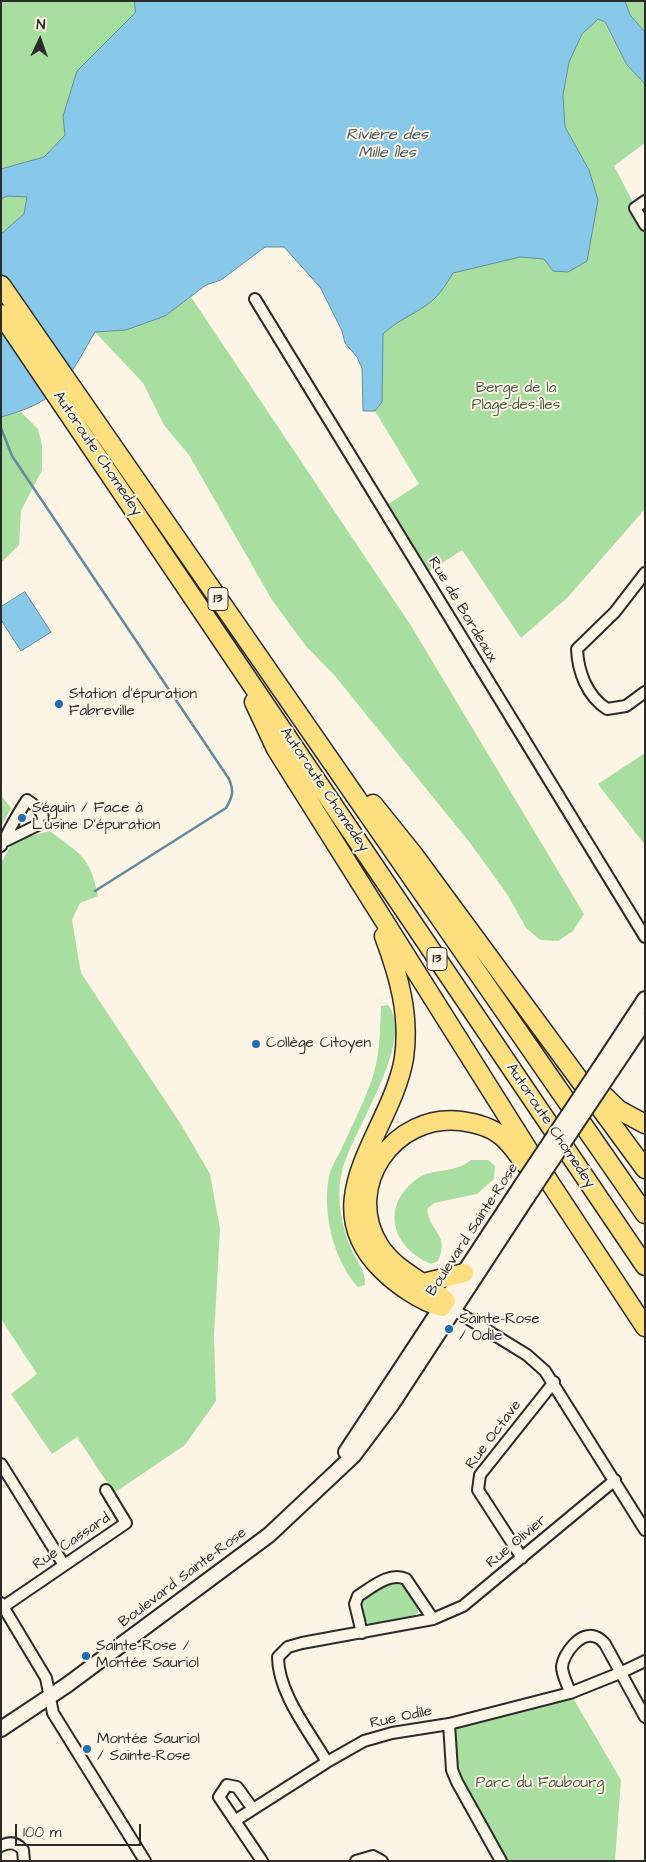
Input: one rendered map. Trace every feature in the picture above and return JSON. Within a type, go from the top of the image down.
[{"type":"highway","name":"Autoroute Chomedey","points":[[1,285],[230,652],[645,1266]]},
{"type":"highway","name":"Autoroute Chomedey","points":[[1,314],[85,422],[291,703],[645,1214]]},
{"type":"highway","points":[[230,652],[276,749],[575,1222],[645,1327]]},
{"type":"highway","points":[[291,703],[414,855],[645,1169]]},
{"type":"highway","points":[[372,902],[402,988],[405,1036],[402,1068],[393,1098],[357,1175],[353,1192],[354,1215],[363,1243],[379,1267],[432,1305],[447,1306]]},
{"type":"highway","points":[[561,1055],[611,1104],[626,1115],[645,1124]]},
{"type":"highway","points":[[447,1306],[423,1282],[400,1268],[383,1251],[372,1230],[367,1199],[372,1175],[385,1152],[397,1139],[421,1126],[438,1121],[478,1124],[500,1135],[575,1222]]},
{"type":"highway","points":[[423,1282],[464,1273]]},
{"type":"street","points":[[645,201],[635,208],[645,225]]},
{"type":"street","name":"Rue de Bordeaux","points":[[255,299],[645,937]]},
{"type":"street","points":[[645,573],[615,612],[577,649],[578,669],[596,702],[602,706],[607,709],[626,706],[645,692]]},
{"type":"street","points":[[27,800],[39,809],[43,815],[42,823],[2,844],[27,800]]},
{"type":"street","name":"Boulevard Sainte-Rose","points":[[1,1729],[50,1697],[268,1534],[298,1509],[328,1478],[525,1191],[602,1074],[645,999]]},
{"type":"street","name":"Boulevard Sainte-Rose","points":[[602,1074],[645,1020]]},
{"type":"street","name":"Boulevard Sainte-Rose","points":[[447,1306],[464,1273],[525,1191]]},
{"type":"street","points":[[447,1306],[526,1355],[545,1371],[554,1382],[645,1530]]},
{"type":"street","name":"Rue Octave","points":[[522,1558],[478,1490],[477,1483],[480,1475],[554,1382]]},
{"type":"street","points":[[1,1464],[64,1565]]},
{"type":"street","name":"Rue Olivier","points":[[328,1762],[284,1689],[278,1672],[278,1657],[288,1647],[433,1619],[464,1606],[615,1480]]},
{"type":"street","name":"Rue Cassard","points":[[2,1605],[126,1524],[106,1490]]},
{"type":"street","points":[[362,1633],[355,1604],[358,1596],[392,1577],[399,1576],[406,1579],[433,1619]]},
{"type":"street","points":[[2,1605],[46,1678],[53,1713],[145,1861]]},
{"type":"street","points":[[570,1693],[562,1669],[564,1657],[578,1641],[588,1636],[597,1637],[605,1644],[645,1717]]},
{"type":"street","name":"Rue Odile","points":[[236,1820],[364,1741],[392,1733],[449,1724],[570,1693],[620,1673],[645,1660]]},
{"type":"street","points":[[449,1724],[452,1770],[501,1861]]},
{"type":"street","points":[[253,1809],[237,1787],[227,1785],[219,1797],[226,1812],[236,1820],[262,1861]]},
{"type":"street","points":[[1,1846],[7,1843],[16,1844],[23,1850],[24,1860]]},
{"type":"street","points":[[356,1861],[373,1856],[382,1861]]},
{"type":"green space","points":[[1,1],[135,1],[135,13],[77,71],[63,116],[65,135],[44,157],[1,169]]},
{"type":"green space","points":[[625,1],[645,1],[645,32],[630,15]]},
{"type":"green space","name":"Berge de la Plage-des-Îles","points":[[598,19],[604,22],[627,65],[645,84],[645,143],[614,166],[645,225],[645,509],[568,597],[521,638],[462,550],[422,576],[382,508],[419,484],[375,411],[382,402],[382,334],[392,325],[428,302],[445,285],[453,273],[520,257],[544,259],[589,170],[565,127],[563,95],[569,62],[582,34]]},
{"type":"green space","points":[[7,196],[27,196],[24,214],[1,234],[1,199]]},
{"type":"green space","points":[[191,297],[410,624],[584,914],[573,931],[558,941],[540,940],[526,928],[507,894],[470,843],[335,676],[305,645],[272,600],[189,455],[164,425],[143,383],[95,332],[123,329],[146,323]]},
{"type":"green space","points":[[21,412],[38,429],[42,445],[42,470],[21,511],[19,545],[1,563],[1,417]]},
{"type":"green space","points":[[645,753],[645,845],[598,784]]},
{"type":"green space","points":[[1,795],[11,808],[1,827]]},
{"type":"green space","points":[[50,831],[83,858],[91,872],[98,896],[80,903],[72,920],[81,973],[182,1126],[210,1174],[220,1229],[214,1336],[216,1401],[185,1445],[114,1493],[77,1437],[52,1454],[11,1394],[37,1374],[1,1319],[1,863],[14,840]]},
{"type":"green space","points":[[388,1005],[395,1021],[394,1041],[379,1087],[347,1155],[339,1190],[344,1229],[365,1280],[365,1285],[358,1287],[349,1276],[336,1250],[329,1220],[327,1190],[331,1170],[370,1085],[376,1066],[379,1046],[381,1006]]},
{"type":"green space","points":[[471,1160],[488,1160],[495,1166],[494,1179],[477,1194],[434,1203],[427,1209],[442,1245],[438,1261],[431,1264],[417,1257],[399,1236],[395,1225],[398,1200],[418,1178],[430,1173],[458,1167]]},
{"type":"green space","points":[[393,1580],[403,1582],[418,1603],[418,1613],[412,1616],[369,1624],[362,1612],[364,1597]]},
{"type":"green space","name":"Parc du Faubourg","points":[[570,1693],[621,1780],[615,1861],[501,1861],[457,1781],[449,1724]]},
{"type":"water","name":"Rivière des Mille Îles","points":[[135,1],[625,1],[630,15],[645,32],[645,84],[627,65],[605,22],[598,19],[582,34],[569,62],[563,95],[565,127],[589,170],[598,200],[587,261],[568,272],[553,271],[544,259],[520,257],[453,273],[430,303],[383,334],[382,402],[375,411],[363,411],[362,368],[357,357],[345,343],[342,331],[320,287],[284,247],[265,247],[221,280],[206,285],[165,316],[126,330],[95,332],[77,364],[60,387],[37,404],[1,417],[1,234],[24,214],[27,197],[7,196],[1,199],[1,169],[44,157],[65,135],[63,116],[77,71],[135,13]]},
{"type":"water","points":[[25,592],[51,632],[21,651],[1,620],[1,607]]},
{"type":"waterway","points":[[1,428],[12,456],[229,779],[232,787],[231,797],[226,808],[95,891]]},
{"type":"place","name":"Station d'épuration Fabreville","points":[[59,704]]},
{"type":"place","name":"Séguin / Face à L'usine D'épuration","points":[[22,818]]},
{"type":"place","name":"Collège Citoyen","points":[[256,1044]]},
{"type":"place","name":"Sainte-Rose / Odile","points":[[449,1329]]},
{"type":"place","name":"Sainte-Rose / Montée Sauriol","points":[[86,1656]]},
{"type":"place","name":"Montée Sauriol / Sainte-Rose","points":[[87,1749]]}]
